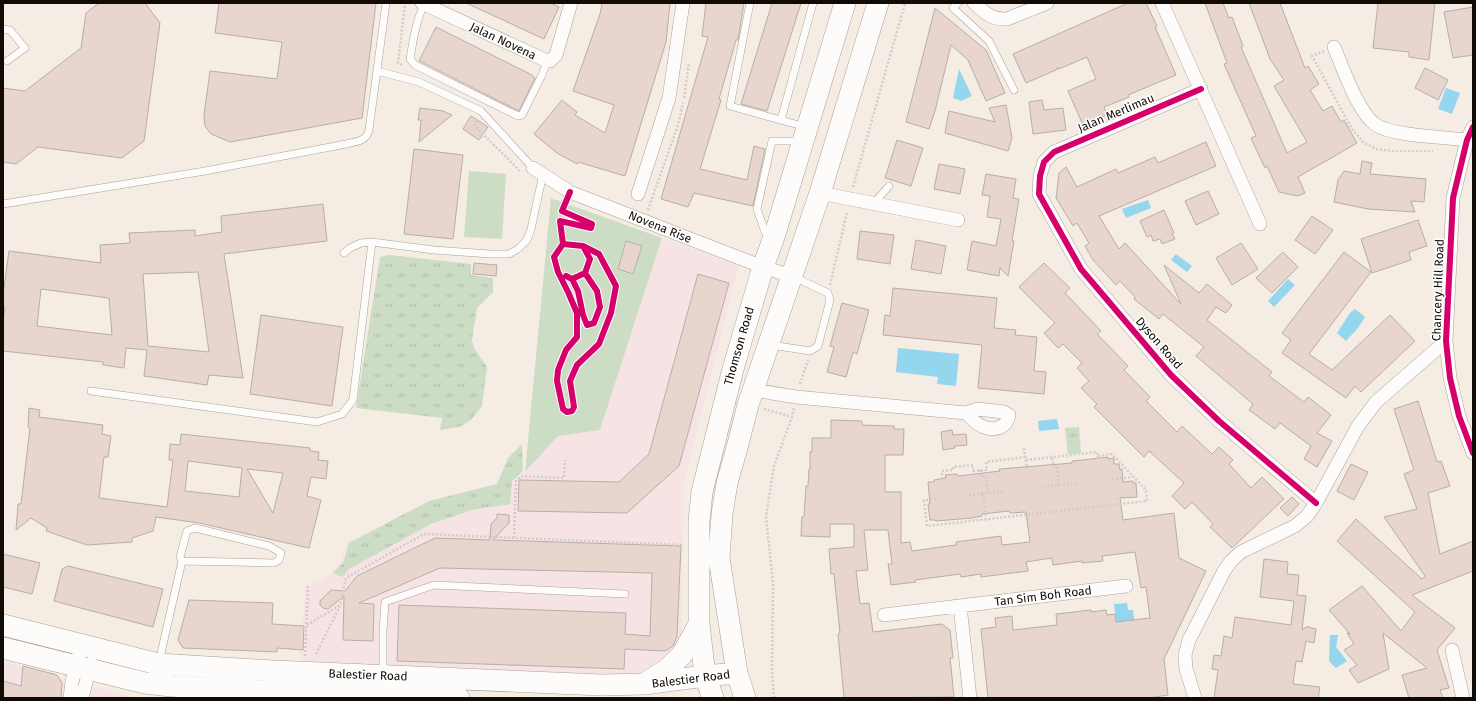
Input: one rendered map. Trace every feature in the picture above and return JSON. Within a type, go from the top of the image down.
[{"type":"main road","name":"Thomson Road","points":[[713,698],[705,676],[699,621],[699,522],[702,492],[729,383],[763,267],[774,237],[806,134],[845,3]]},
{"type":"main road","points":[[745,698],[737,673],[719,558],[722,514],[727,483],[750,397],[820,192],[878,3]]},
{"type":"main road","points":[[774,237],[802,245]]},
{"type":"main road","points":[[644,684],[666,670],[682,655],[699,621],[724,586]]},
{"type":"main road","name":"Balestier Road","points":[[3,625],[158,664],[273,671],[384,689],[459,698]]},
{"type":"main road","name":"Balestier Road","points":[[3,648],[171,689],[272,695],[384,689],[644,684],[737,673]]},
{"type":"street","name":"Jalan Novena","points":[[423,3],[547,61],[550,61],[556,55],[571,3]]},
{"type":"street","points":[[638,194],[669,98],[683,3]]},
{"type":"street","points":[[974,3],[988,15],[1000,19],[1007,19],[1047,3]]},
{"type":"street","points":[[1162,3],[1260,224]]},
{"type":"street","points":[[1334,47],[1352,89],[1363,109],[1375,124],[1384,129],[1400,132],[1467,140]]},
{"type":"street","name":"Jalan Merlimau","points":[[1044,162],[1054,152],[1201,89]]},
{"type":"street","name":"Chancery Hill Road","points":[[1473,127],[1467,140],[1452,198],[1446,341],[1450,378],[1459,416],[1473,453]]},
{"type":"street","name":"Dyson Road","points":[[1044,162],[1040,176],[1039,194],[1081,269],[1171,375],[1219,421],[1316,503]]},
{"type":"street","name":"Novena Rise","points":[[538,171],[570,192],[763,267],[791,276]]},
{"type":"street","points":[[820,192],[958,220]]},
{"type":"street","points":[[1195,698],[1186,670],[1185,655],[1189,640],[1224,571],[1231,561],[1241,552],[1295,526],[1307,516],[1316,503],[1358,426],[1376,402],[1446,341]]},
{"type":"street","points":[[750,397],[796,397],[966,413]]},
{"type":"street","name":"Tan Sim Boh Road","points":[[884,615],[1126,586]]},
{"type":"street","points":[[960,606],[970,698]]},
{"type":"street","points":[[82,698],[83,668],[89,646]]},
{"type":"street","points":[[1452,650],[1463,698]]},
{"type":"street","points":[[70,698],[72,682],[83,668]]},
{"type":"street","points":[[272,695],[273,671]]},
{"type":"lane","points":[[3,204],[205,171],[346,144],[364,139],[368,136],[369,130],[386,3]]},
{"type":"lane","points":[[423,3],[413,40],[410,59],[411,62],[518,116],[522,115],[542,76],[547,61]]},
{"type":"lane","points":[[750,3],[730,106],[781,120],[806,134]]},
{"type":"lane","points":[[781,120],[814,3]]},
{"type":"lane","points":[[958,3],[953,8],[989,41],[1014,90]]},
{"type":"lane","points":[[3,29],[10,30],[25,48],[7,61]]},
{"type":"lane","points":[[344,253],[350,248],[361,243],[372,242],[434,250],[509,254],[518,249],[527,240],[531,229],[539,191],[538,171],[481,112],[419,82],[377,71]]},
{"type":"lane","points":[[774,237],[765,232],[758,209],[772,142],[806,134]]},
{"type":"lane","points":[[874,204],[889,186]]},
{"type":"lane","points":[[91,391],[318,422],[342,414],[353,400],[372,242]]},
{"type":"lane","points":[[769,344],[810,352],[818,346],[830,300],[828,293],[791,276]]},
{"type":"lane","points":[[158,664],[182,561],[180,557],[187,531],[195,528],[269,546],[281,553],[280,560],[274,563],[182,561]]},
{"type":"lane","points":[[384,689],[383,631],[385,602],[434,585],[625,594]]},
{"type":"path","points":[[405,3],[398,63],[405,66]]},
{"type":"path","points":[[828,293],[850,199],[905,3]]},
{"type":"path","points":[[481,112],[474,125],[539,191]]},
{"type":"path","points":[[643,209],[648,211]]},
{"type":"path","points":[[774,698],[772,672],[773,583],[766,517],[774,466],[792,417],[796,397],[810,352]]},
{"type":"path","points":[[750,397],[792,417]]},
{"type":"path","points":[[1024,448],[1027,469]]},
{"type":"path","points":[[942,479],[942,471],[953,470],[953,467],[972,465],[973,471],[987,470],[986,462],[1052,458],[1097,452],[1098,460]]},
{"type":"path","points":[[936,499],[924,500],[927,526],[1147,502],[1146,490],[1112,454],[1098,456]]},
{"type":"path","points":[[1052,458],[1054,468],[1057,468],[1059,485]]},
{"type":"path","points":[[514,538],[516,481],[522,476],[564,478],[565,460]]},
{"type":"path","points":[[980,470],[980,476],[986,476],[988,493]]},
{"type":"path","points":[[1112,479],[1134,477]]},
{"type":"path","points":[[1044,487],[1077,483]]},
{"type":"path","points":[[969,495],[1004,491]]},
{"type":"path","points":[[983,494],[986,519]]},
{"type":"path","points":[[316,654],[340,605],[346,578],[424,534],[685,545]]},
{"type":"path","points":[[305,658],[308,586]]},
{"type":"path","points":[[307,625],[340,605]]},
{"type":"shaded area","points":[[662,238],[739,265],[684,483],[681,643],[671,658],[630,676],[300,663],[305,587],[325,579],[341,562],[347,542],[427,510],[502,491],[525,472],[558,436],[600,430]]},
{"type":"shaded area","points":[[3,661],[37,671],[134,698],[3,698]]},
{"type":"green space","points":[[469,171],[506,174],[502,239],[464,237]]},
{"type":"green space","points":[[551,198],[662,238],[600,430],[558,436],[525,472]]},
{"type":"green space","points":[[389,255],[471,264],[471,275],[493,278],[493,292],[477,308],[472,340],[474,348],[487,367],[482,406],[471,420],[459,427],[440,430],[442,418],[356,408],[380,257]]},
{"type":"green space","points":[[1079,427],[1081,453],[1068,454],[1065,428]]},
{"type":"green space","points":[[522,444],[523,471],[512,481],[510,504],[472,510],[431,524],[349,569],[343,577],[333,573],[343,563],[349,543],[429,501],[497,484],[508,458]]},
{"type":"water","points":[[959,69],[972,96],[961,101],[953,98]]},
{"type":"water","points":[[1446,88],[1460,93],[1452,114],[1438,109]]},
{"type":"water","points":[[1148,200],[1151,208],[1126,218],[1122,209]]},
{"type":"water","points":[[1176,254],[1192,266],[1187,272],[1171,260]]},
{"type":"water","points":[[1288,279],[1295,285],[1274,307],[1268,301]]},
{"type":"water","points":[[1355,309],[1365,317],[1358,328],[1346,341],[1337,333],[1350,313]]},
{"type":"water","points":[[898,348],[959,354],[956,386],[937,384],[938,377],[896,372]]},
{"type":"water","points":[[1057,419],[1059,429],[1039,431],[1038,421]]},
{"type":"water","points":[[1127,603],[1128,610],[1133,610],[1135,628],[1116,622],[1114,604]]},
{"type":"water","points":[[1330,635],[1338,635],[1336,647],[1347,661],[1336,668],[1329,661]]},
{"type":"building","points":[[99,3],[145,3],[160,23],[144,141],[122,158],[38,147],[16,164],[3,162],[3,88],[25,91],[81,48],[86,13]]},
{"type":"building","points":[[219,3],[376,3],[362,118],[230,142],[211,134],[205,126],[204,115],[210,71],[277,79],[282,42],[215,33]]},
{"type":"building","points":[[466,3],[551,3],[559,7],[544,39]]},
{"type":"building","points":[[602,3],[670,3],[666,42],[625,176],[578,162],[577,164],[557,153],[534,134],[562,100],[577,112],[575,115],[605,133],[614,105],[573,91],[600,14]]},
{"type":"building","points":[[706,3],[744,3],[738,40],[736,40],[719,99],[721,100],[700,169],[747,180],[754,146],[765,149],[753,206],[694,193],[688,207],[661,199],[708,37],[702,36]]},
{"type":"building","points":[[772,3],[801,3],[767,111],[741,104]]},
{"type":"building","points":[[1128,3],[1146,3],[1157,26],[1155,27],[1176,75],[1128,95],[1129,97],[1104,107],[1107,115],[1083,125],[1068,91],[1096,79],[1087,57],[1059,69],[1057,67],[1058,69],[1026,83],[1013,54]]},
{"type":"building","points":[[1205,3],[1223,3],[1229,18],[1232,17],[1243,46],[1241,47],[1287,153],[1307,142],[1274,86],[1284,80],[1270,59],[1249,3],[1280,3],[1305,68],[1308,66],[1319,84],[1310,90],[1323,111],[1332,106],[1341,122],[1344,120],[1357,143],[1298,177],[1305,193],[1298,196],[1279,192],[1267,166],[1265,168],[1251,138],[1256,136],[1224,64],[1227,63]]},
{"type":"building","points":[[1378,3],[1435,3],[1429,60],[1409,57],[1409,52],[1373,48]]},
{"type":"building","points":[[1473,7],[1473,55],[1453,58],[1444,12]]},
{"type":"building","points":[[935,8],[986,50],[1005,93],[986,101],[968,60],[951,45],[935,111],[929,129],[906,122]]},
{"type":"building","points":[[436,27],[532,75],[535,78],[519,111],[419,61]]},
{"type":"building","points":[[1425,68],[1448,80],[1438,100],[1415,88]]},
{"type":"building","points":[[1042,100],[1044,110],[1063,108],[1066,130],[1033,134],[1029,102]]},
{"type":"building","points":[[1006,105],[1012,138],[1008,151],[945,133],[949,111],[995,122],[989,108]]},
{"type":"building","points":[[420,108],[443,111],[452,115],[419,142],[421,120],[418,120]]},
{"type":"building","points":[[471,116],[488,127],[479,140],[463,129]]},
{"type":"building","points":[[897,140],[923,148],[911,186],[885,178]]},
{"type":"building","points":[[1206,142],[1216,166],[1099,216],[1119,249],[1125,243],[1181,304],[1164,265],[1199,293],[1207,284],[1232,305],[1226,313],[1216,307],[1207,320],[1272,372],[1269,376],[1304,402],[1308,397],[1331,415],[1317,433],[1332,441],[1317,467],[1304,459],[1311,446],[1280,423],[1275,429],[1249,410],[1253,404],[1196,356],[1204,347],[1163,314],[1159,319],[1134,299],[1135,297],[1120,281],[1116,285],[1093,260],[1085,246],[1089,243],[1077,223],[1073,226],[1056,198],[1059,173],[1066,167],[1077,187],[1116,169],[1118,173],[1155,157],[1158,163]]},
{"type":"building","points":[[414,149],[463,155],[453,239],[404,234]]},
{"type":"building","points":[[1362,161],[1372,163],[1370,174],[1426,179],[1424,202],[1411,201],[1415,212],[1368,209],[1334,202],[1338,180],[1344,171],[1360,174]]},
{"type":"building","points":[[939,164],[965,169],[960,194],[934,189]]},
{"type":"building","points":[[986,174],[1016,179],[1013,198],[1019,199],[1008,276],[1000,268],[999,276],[967,270],[972,241],[996,246],[1001,219],[987,217],[990,196],[982,195]]},
{"type":"building","points":[[1208,191],[1219,214],[1196,225],[1185,201]]},
{"type":"building","points":[[323,204],[327,241],[224,254],[243,378],[209,375],[207,385],[144,376],[147,350],[126,348],[124,368],[103,365],[103,362],[3,351],[3,323],[5,307],[3,307],[3,295],[9,251],[101,263],[100,245],[130,243],[129,233],[195,230],[195,236],[222,232],[221,216]],"holes":[[[198,272],[209,352],[148,346],[143,274]],[[41,289],[109,298],[112,335],[37,326]]]},
{"type":"building","points":[[1164,210],[1175,239],[1162,244],[1160,239],[1153,241],[1151,235],[1147,237],[1140,221]]},
{"type":"building","points":[[1312,216],[1333,230],[1315,254],[1295,240]]},
{"type":"building","points":[[1418,220],[1427,246],[1409,252],[1411,260],[1372,273],[1361,239]]},
{"type":"building","points":[[860,231],[894,235],[890,264],[857,259]]},
{"type":"building","points":[[916,240],[946,246],[941,274],[911,269]]},
{"type":"building","points":[[626,241],[642,246],[633,274],[618,269]]},
{"type":"building","points":[[1241,243],[1258,269],[1232,285],[1216,258]]},
{"type":"building","points":[[1283,252],[1298,267],[1272,293],[1256,278]]},
{"type":"building","points":[[1344,252],[1371,272],[1309,354],[1332,370],[1390,315],[1415,341],[1361,392],[1355,386],[1346,398],[1282,353],[1291,340],[1282,333]]},
{"type":"building","points":[[474,263],[497,265],[496,276],[473,274]]},
{"type":"building","points":[[1044,263],[1070,288],[1065,293],[1101,331],[1097,334],[1128,366],[1124,370],[1150,397],[1146,401],[1177,432],[1182,426],[1212,454],[1219,447],[1233,460],[1229,464],[1251,488],[1262,477],[1284,499],[1232,548],[1210,527],[1213,524],[1192,502],[1185,509],[1172,496],[1184,483],[1149,451],[1144,457],[1094,407],[1097,404],[1081,388],[1089,381],[1077,368],[1082,363],[1063,344],[1058,348],[1044,333],[1055,323],[1019,287]]},
{"type":"building","points":[[698,274],[729,283],[679,466],[627,513],[518,511],[519,480],[619,482],[649,454]]},
{"type":"building","points":[[893,288],[997,298],[994,328],[1016,330],[1015,335],[1037,337],[1034,371],[1046,372],[1044,394],[978,388],[982,345],[883,335],[885,315],[890,316]]},
{"type":"building","points":[[842,303],[869,310],[857,354],[853,352],[846,377],[827,372],[834,347],[830,346]]},
{"type":"building","points":[[261,315],[343,327],[332,406],[250,394]]},
{"type":"building","points":[[1418,401],[1437,462],[1441,461],[1450,486],[1428,493],[1440,554],[1473,541],[1473,571],[1412,595],[1455,628],[1437,650],[1449,688],[1440,690],[1443,698],[1409,698],[1402,675],[1427,668],[1383,633],[1389,669],[1358,683],[1349,670],[1357,665],[1344,650],[1354,644],[1347,633],[1350,634],[1329,610],[1362,586],[1401,631],[1415,612],[1337,541],[1356,519],[1422,579],[1425,576],[1384,517],[1417,509],[1404,474],[1414,470],[1394,409]]},
{"type":"building","points":[[29,408],[40,410],[39,417],[103,425],[102,434],[111,436],[108,457],[104,457],[99,498],[167,507],[173,460],[169,460],[170,444],[180,445],[181,434],[310,448],[310,451],[319,452],[318,460],[328,461],[326,479],[311,477],[307,496],[321,500],[309,548],[199,523],[156,517],[153,531],[132,538],[132,542],[87,545],[46,531],[47,528],[31,518],[16,530],[18,504],[21,504],[30,428],[28,427]],"holes":[[[188,461],[242,468],[239,497],[185,491]],[[247,469],[283,473],[273,513]]]},
{"type":"building","points":[[831,420],[862,421],[862,425],[894,426],[894,429],[904,429],[903,455],[885,455],[885,492],[901,492],[901,543],[910,542],[912,551],[956,545],[956,542],[1001,536],[1002,545],[1030,542],[1026,512],[1010,513],[1009,511],[982,514],[982,516],[972,518],[936,521],[930,520],[928,482],[934,482],[934,480],[946,478],[945,475],[957,474],[958,476],[1000,471],[999,469],[1072,463],[1072,461],[1108,457],[1108,459],[1114,458],[1114,464],[1119,464],[1120,470],[1122,469],[1123,482],[1133,481],[1133,483],[1136,483],[1137,497],[1120,498],[1123,520],[1174,513],[1179,558],[1206,571],[1164,659],[1168,695],[1148,698],[988,698],[981,629],[996,627],[995,618],[1012,616],[1013,630],[1057,625],[1056,614],[1091,610],[1091,612],[1106,610],[1107,615],[1115,614],[1116,622],[1150,618],[1146,587],[1141,588],[1135,552],[1102,556],[1103,561],[1082,563],[1082,561],[1053,565],[1052,558],[1026,562],[1028,571],[981,577],[981,574],[961,577],[960,574],[891,585],[888,564],[892,564],[888,530],[864,530],[868,570],[856,571],[860,604],[869,603],[873,632],[942,624],[950,630],[953,658],[950,658],[954,697],[844,698],[838,634],[840,633],[834,574],[831,574],[829,549],[854,547],[854,524],[830,524],[830,537],[801,536],[806,486],[808,486],[810,469],[810,452],[812,452],[812,438],[831,438]]},
{"type":"building","points":[[952,430],[953,435],[966,434],[967,445],[954,446],[955,448],[943,450],[941,432]]},
{"type":"building","points":[[1351,464],[1368,472],[1354,500],[1337,491]]},
{"type":"building","points":[[1292,497],[1299,504],[1288,516],[1280,508]]},
{"type":"building","points":[[497,514],[509,515],[509,523],[493,540],[681,546],[677,636],[673,646],[665,651],[625,649],[624,669],[397,661],[399,605],[626,613],[625,634],[650,636],[652,573],[440,568],[359,603],[374,604],[373,641],[343,640],[344,596],[328,609],[323,608],[320,605],[320,601],[331,590],[345,591],[357,576],[435,538],[490,540],[491,524],[497,518]]},
{"type":"building","points":[[3,554],[40,563],[32,594],[3,587]]},
{"type":"building","points":[[1264,559],[1288,562],[1287,574],[1299,575],[1297,595],[1306,596],[1302,630],[1308,626],[1316,629],[1314,643],[1306,641],[1302,662],[1296,661],[1293,684],[1320,687],[1318,698],[1214,698],[1218,670],[1212,669],[1214,655],[1221,656],[1224,636],[1232,638],[1235,617],[1291,625],[1294,601],[1260,597]]},
{"type":"building","points":[[68,566],[163,589],[153,627],[54,601],[62,569]]},
{"type":"building","points":[[189,600],[273,603],[272,624],[304,626],[303,650],[277,648],[277,652],[183,648],[178,640]]},
{"type":"building","points":[[23,666],[57,675],[62,683],[61,698],[3,698],[3,681],[21,686]]},
{"type":"cycle path","points":[[1201,89],[1054,152],[1044,162],[1040,176],[1039,194],[1081,269],[1171,375],[1219,421],[1316,503]]},
{"type":"cycle path","points":[[1473,127],[1467,140],[1453,198],[1446,341],[1450,378],[1459,416],[1473,453]]},
{"type":"cycle path","points":[[563,244],[583,246],[599,254],[616,286],[611,313],[599,344],[577,365],[570,381],[574,407],[572,411],[567,412],[563,409],[557,381],[558,370],[566,350],[577,337],[577,313],[558,272],[554,257],[563,244],[560,221],[591,228],[592,224],[562,211],[570,192]]},
{"type":"cycle path","points":[[566,276],[572,279],[585,273],[590,259],[583,246]]},
{"type":"cycle path","points":[[572,279],[578,291],[583,315],[587,325],[594,323],[600,307],[597,291],[585,273]]}]
